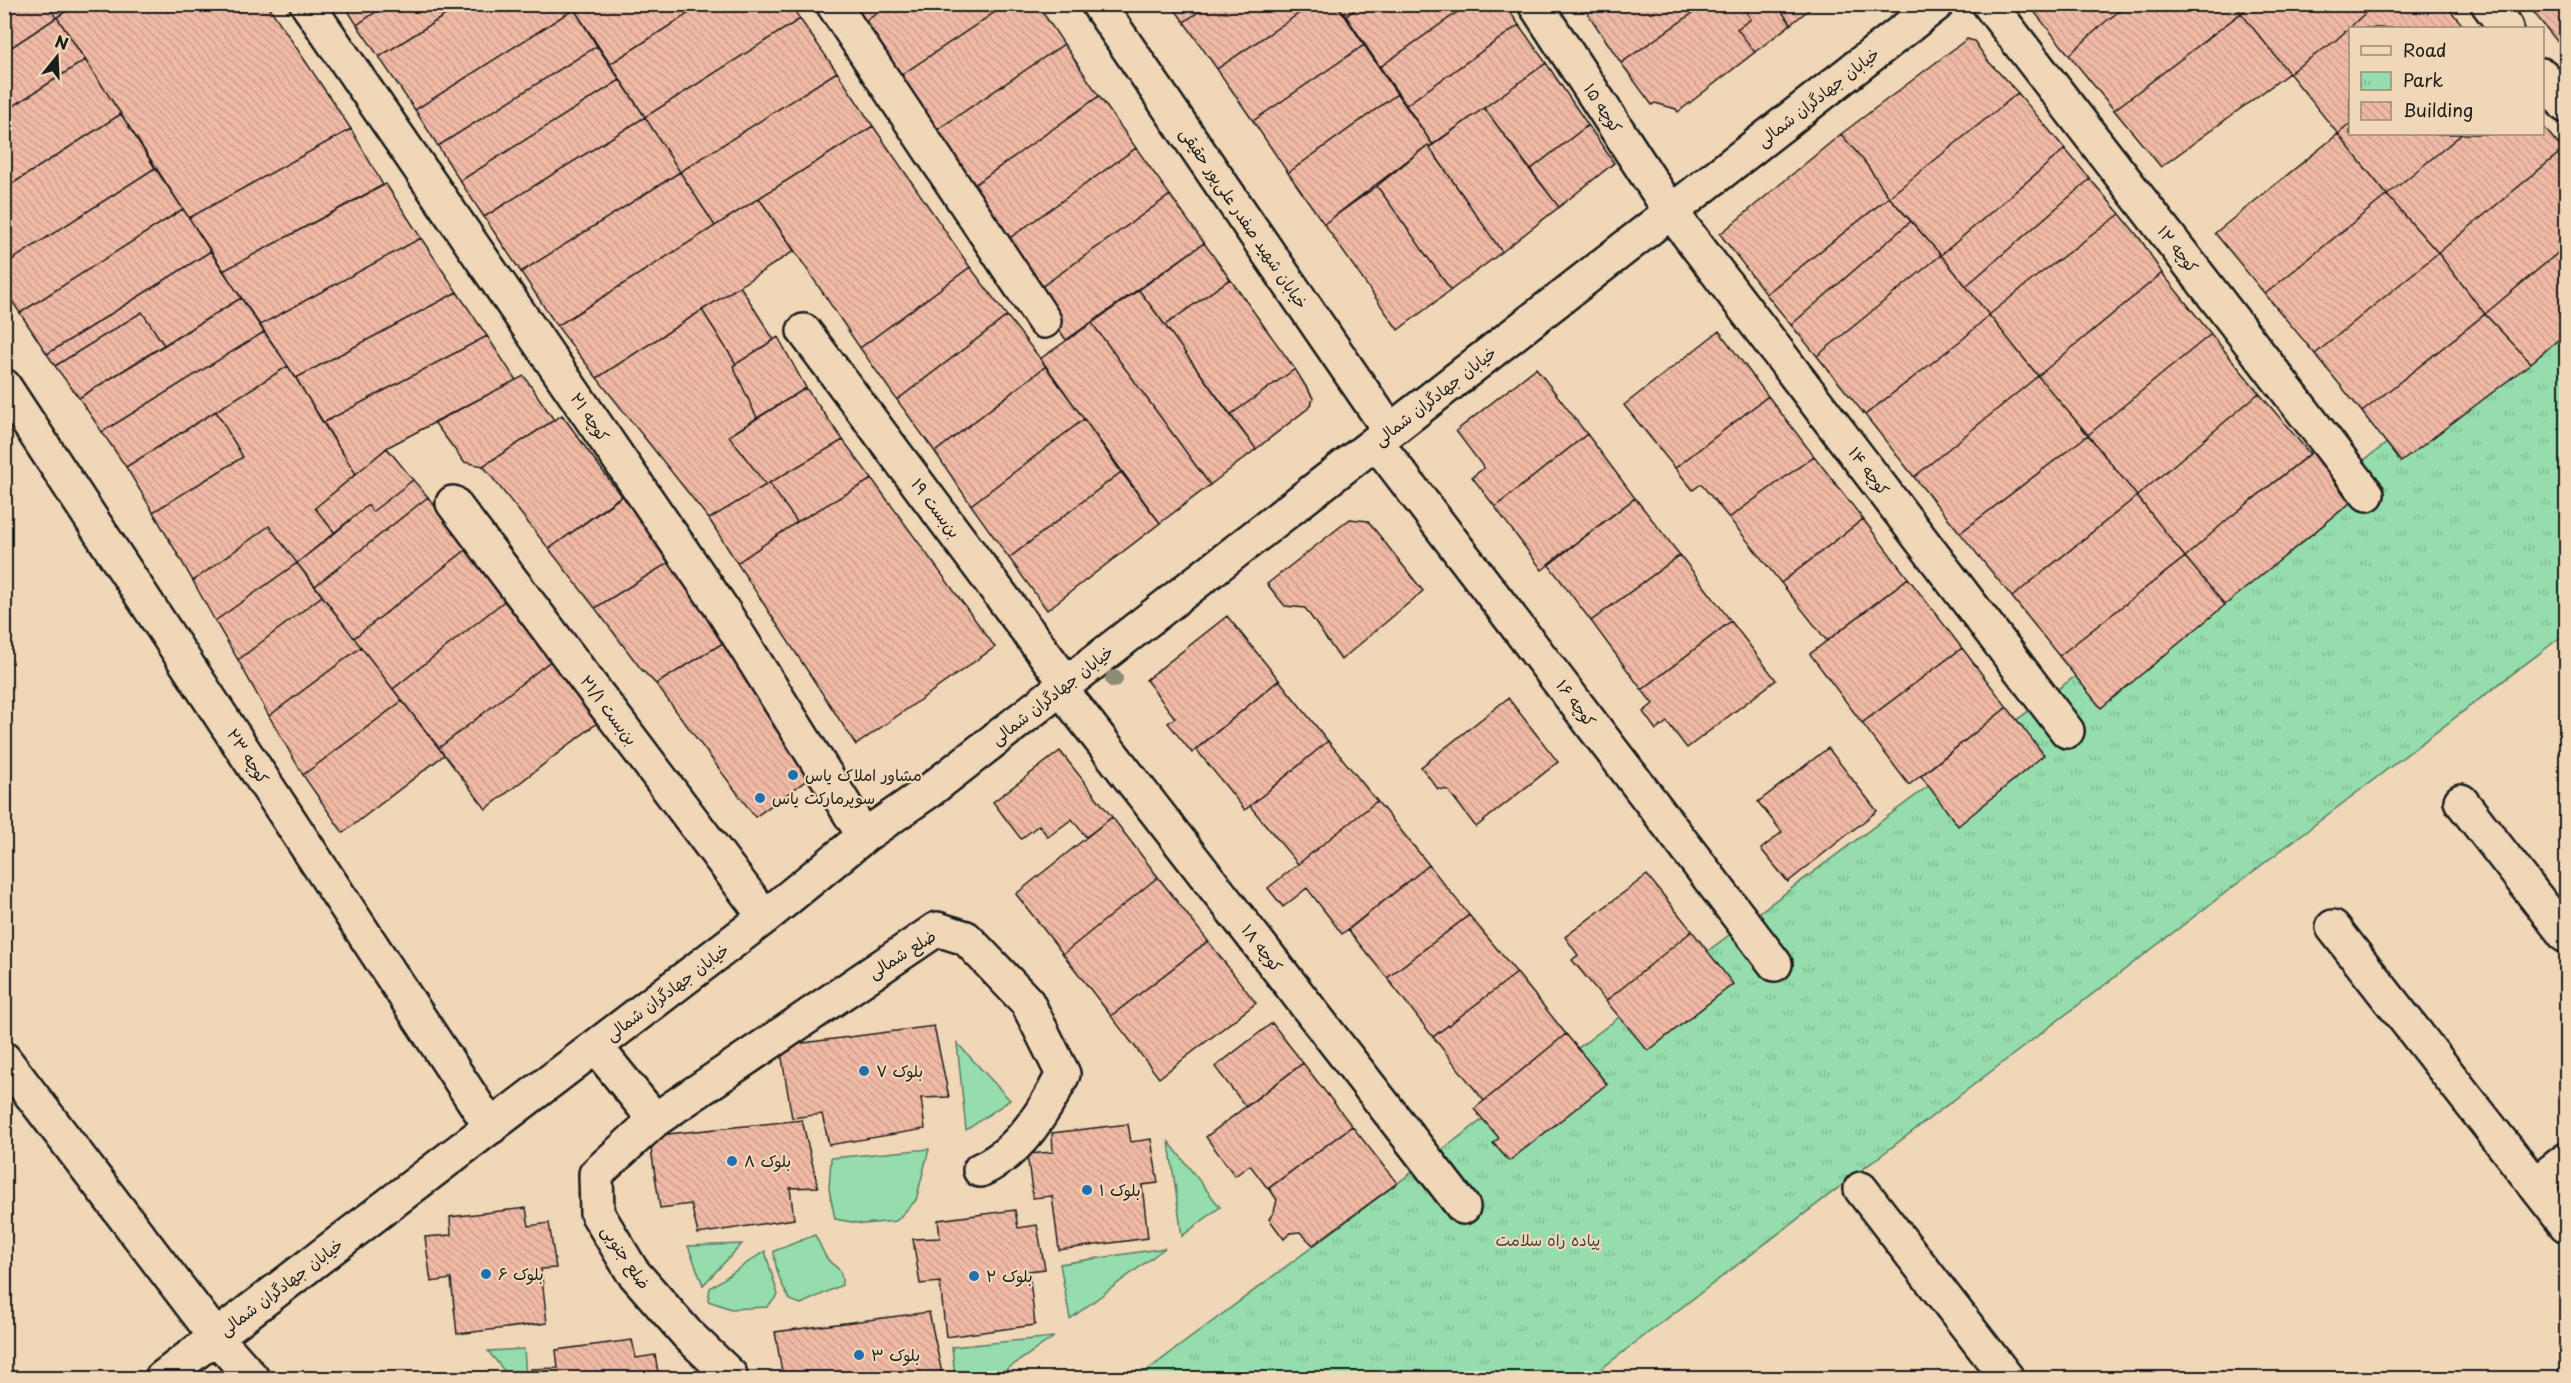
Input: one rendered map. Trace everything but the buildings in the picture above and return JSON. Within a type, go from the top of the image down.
[{"type":"street","name":"کوچه ۲۱","points":[[307,4],[720,606],[864,836]]},
{"type":"street","points":[[833,4],[1044,321]]},
{"type":"street","name":"خیابان شهید صفدر علی‌پور حقیقی","points":[[1098,4],[1383,437]]},
{"type":"street","name":"کوچه ۱۵","points":[[1535,4],[1671,212]]},
{"type":"street","name":"خیابان جهادگران شمالی","points":[[162,1378],[765,917],[864,836],[929,791],[1937,4]]},
{"type":"street","name":"کوچه ۱۲","points":[[1989,4],[2367,494]]},
{"type":"street","points":[[2488,4],[2505,27]]},
{"type":"street","points":[[2544,78],[2566,106]]},
{"type":"street","name":"کوچه ۱۴","points":[[1671,212],[2067,731]]},
{"type":"street","name":"بن‌بست ۱۹","points":[[804,332],[1064,686]]},
{"type":"street","name":"کوچه ۲۳","points":[[4,386],[491,1127]]},
{"type":"street","name":"کوچه ۱۶","points":[[1383,437],[1775,964]]},
{"type":"street","name":"بن‌بست ۲۱/۱","points":[[453,503],[765,917]]},
{"type":"street","name":"کوچه ۱۸","points":[[1064,686],[1463,1207]]},
{"type":"street","points":[[2461,801],[2566,936]]},
{"type":"street","points":[[2333,927],[2566,1225]]},
{"type":"street","name":"ضلع شمالی","points":[[655,1120],[937,929],[966,938],[1027,1002],[1063,1074],[1044,1112],[997,1163],[981,1170]]},
{"type":"street","points":[[596,1047],[655,1120]]},
{"type":"street","points":[[4,1059],[216,1337],[252,1378]]},
{"type":"street","name":"ضلع جنوبی","points":[[655,1120],[596,1174],[597,1213],[632,1271],[687,1334],[730,1375]]},
{"type":"street","points":[[2535,1184],[2566,1160]]},
{"type":"street","points":[[1860,1189],[2007,1378]]},
{"type":"green space","name":"پیاده راه سلامت","points":[[2566,309],[2566,633],[1589,1378],[1137,1378]]},
{"type":"green space","points":[[957,1043],[1010,1100],[966,1130]]},
{"type":"green space","points":[[1169,1142],[1220,1207],[1182,1236]]},
{"type":"green space","points":[[929,1149],[916,1200],[896,1221],[863,1224],[835,1219],[829,1189],[831,1158]]},
{"type":"green space","points":[[815,1235],[826,1257],[841,1273],[842,1285],[801,1304],[790,1300],[777,1271],[774,1251]]},
{"type":"green space","points":[[742,1244],[703,1285],[688,1246]]},
{"type":"green space","points":[[1165,1248],[1070,1319],[1060,1264]]},
{"type":"green space","points":[[765,1251],[778,1295],[767,1307],[731,1309],[708,1301],[710,1288]]},
{"type":"green space","points":[[1054,1337],[994,1378],[955,1378],[952,1347]]},
{"type":"green space","points":[[524,1349],[526,1378],[510,1378],[488,1351]]},
{"type":"place","name":"مشاور املاک یاس","points":[[793,775]]},
{"type":"place","name":"سوپرمارکت یاس","points":[[760,798]]},
{"type":"place","name":"بلوک ۷","points":[[864,1071]]},
{"type":"place","name":"بلوک ۸","points":[[732,1161]]},
{"type":"place","name":"بلوک ۱","points":[[1087,1190]]},
{"type":"place","name":"بلوک ۶","points":[[486,1274]]},
{"type":"place","name":"بلوک ۲","points":[[974,1276]]},
{"type":"place","name":"بلوک ۳","points":[[859,1355]]}]
